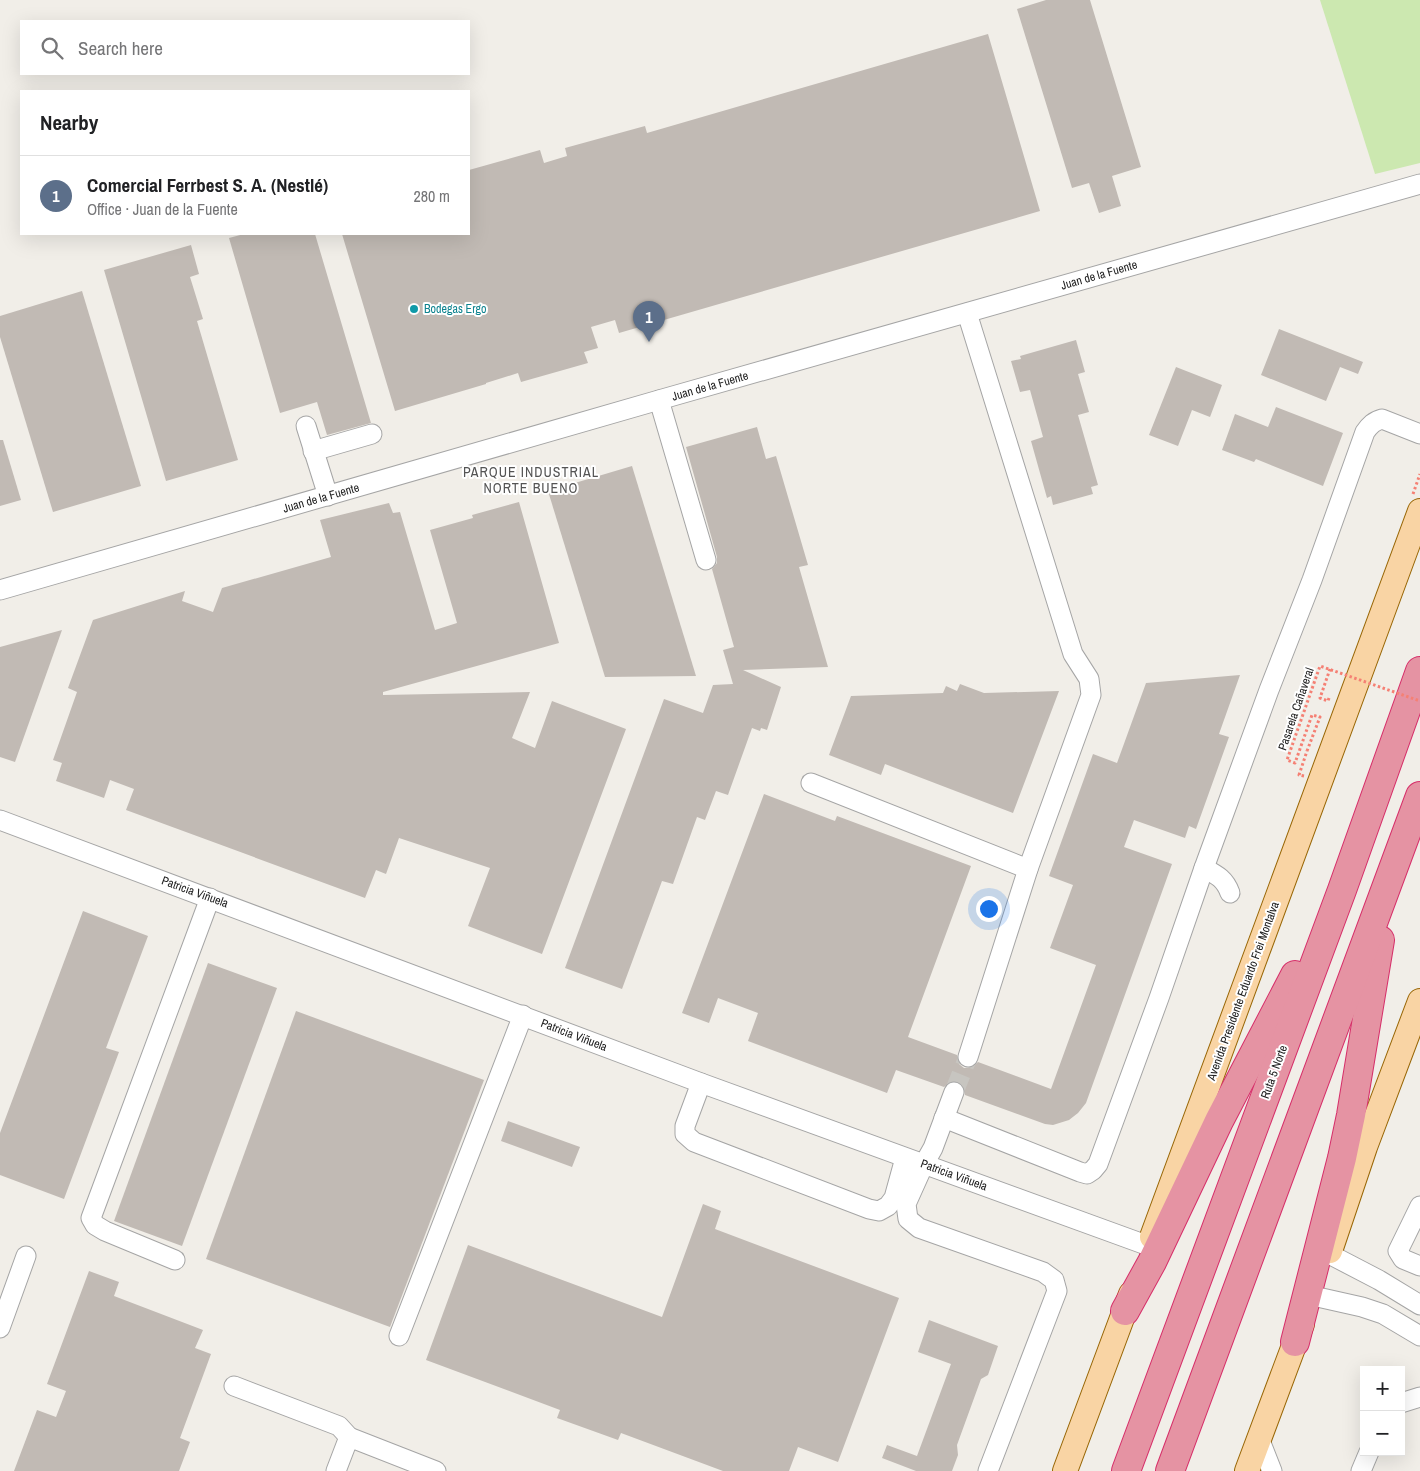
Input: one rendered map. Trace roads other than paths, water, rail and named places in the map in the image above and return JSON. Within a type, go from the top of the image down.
[{"type":"highway","name":"Ruta 5 Norte","points":[[1126,1471],[1342,890],[1420,671]]},
{"type":"highway","points":[[1170,1471],[1420,796]]},
{"type":"highway","points":[[1295,1342],[1342,1158],[1381,936],[1396,863]]},
{"type":"highway","points":[[1125,1311],[1152,1262],[1201,1157],[1270,1022],[1342,890]]},
{"type":"main road","name":"Avenida Presidente Eduardo Frei Montalva","points":[[1065,1471],[1420,511]]},
{"type":"main road","points":[[1247,1471],[1329,1254],[1365,1147],[1420,1001]]},
{"type":"street","name":"Juan de la Fuente","points":[[0,590],[659,400],[1420,184]]},
{"type":"street","points":[[967,313],[1073,654],[1089,679],[1090,695],[1028,869],[968,1057]]},
{"type":"street","points":[[659,400],[706,560]]},
{"type":"street","points":[[944,1118],[1080,1172],[1087,1174],[1098,1164],[1204,868],[1312,580],[1365,432],[1376,420],[1382,419],[1420,434]]},
{"type":"street","points":[[306,426],[328,496]]},
{"type":"street","points":[[313,451],[372,434]]},
{"type":"street","points":[[811,783],[1028,869]]},
{"type":"street","name":"Patricia Viñuela","points":[[0,820],[701,1083],[1149,1246]]},
{"type":"street","points":[[1204,868],[1226,882],[1230,893]]},
{"type":"street","points":[[175,1260],[105,1232],[95,1225],[91,1218],[210,898]]},
{"type":"street","points":[[399,1336],[523,1015]]},
{"type":"street","points":[[701,1083],[685,1126],[685,1134],[688,1138],[694,1142],[869,1209],[879,1211],[888,1206],[894,1198],[905,1158]]},
{"type":"street","points":[[954,1092],[933,1148],[906,1204],[908,1218],[919,1228],[1043,1272],[1054,1280],[1057,1291],[988,1471]]},
{"type":"street","points":[[1420,1206],[1398,1251],[1403,1258],[1420,1266]]},
{"type":"street","points":[[1329,1254],[1379,1280],[1420,1305]]},
{"type":"street","points":[[0,1328],[26,1256]]},
{"type":"street","points":[[1313,1296],[1369,1309],[1397,1322],[1420,1336]]},
{"type":"street","points":[[234,1386],[339,1426],[349,1436],[436,1471]]},
{"type":"street","points":[[1405,1402],[1420,1397]]},
{"type":"street","points":[[336,1471],[349,1436]]},
{"type":"street","points":[[1259,1438],[1272,1471]]},
{"type":"street","points":[[1361,1471],[1367,1456]]},
{"type":"tunnel","points":[[954,1092],[968,1057]]},
{"type":"place","name":"Bodegas Ergo","points":[[414,309]]},
{"type":"place","name":"Comercial Ferrbest S. A. (Nestlé)","points":[[649,342]]},
{"type":"district","name":"PARQUE INDUSTRIAL NORTE BUENO","points":[[531,480]]}]
